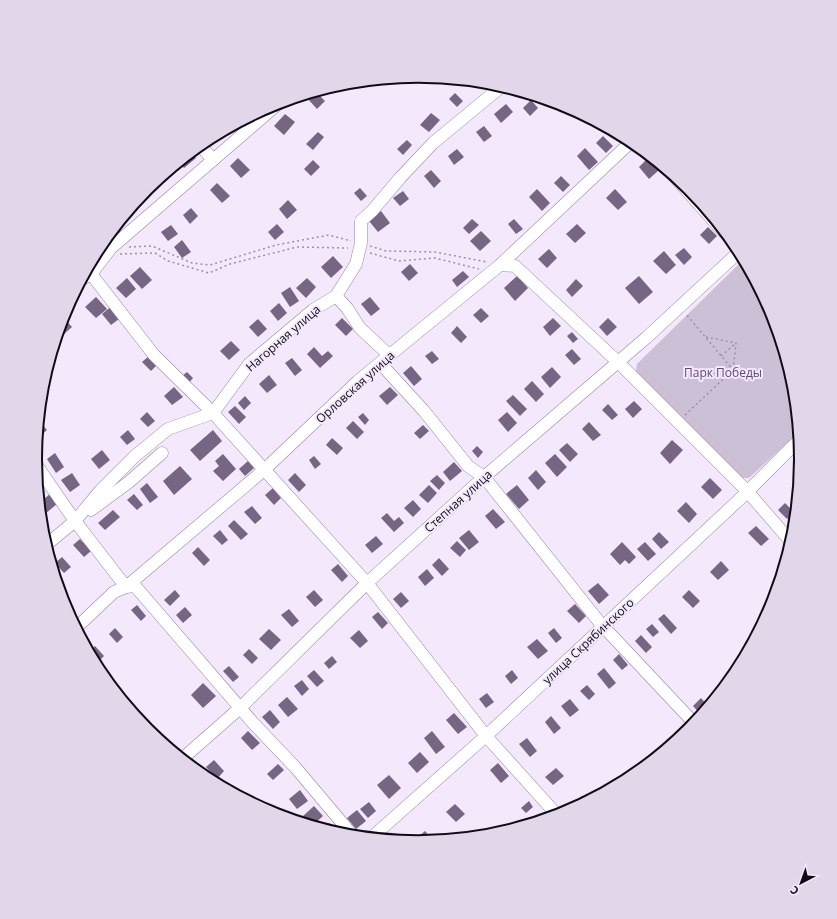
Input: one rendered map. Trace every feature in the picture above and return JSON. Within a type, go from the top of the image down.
[{"type":"street","name":"Нагорная улица","points":[[213,413],[249,364],[313,310],[336,296],[356,264],[360,247],[361,221],[433,143],[496,91]]},
{"type":"street","points":[[96,265],[108,252],[263,117]]},
{"type":"street","name":"Орловская улица","points":[[80,624],[114,592],[126,587],[264,470],[358,381],[496,268],[627,145]]},
{"type":"street","points":[[204,150],[213,160]]},
{"type":"street","name":"Степная улица","points":[[186,756],[240,708],[367,583],[484,477],[618,362],[735,255]]},
{"type":"street","points":[[496,268],[516,266],[618,362],[747,491],[787,537]]},
{"type":"street","points":[[89,277],[154,354],[213,413],[367,583],[486,736],[553,811]]},
{"type":"street","points":[[336,296],[347,308],[360,328],[468,466],[484,477],[603,627],[691,720]]},
{"type":"street","points":[[75,522],[100,491],[135,456],[168,429],[213,413]]},
{"type":"street","name":"улица Скрябинского","points":[[376,834],[486,736],[742,497],[794,445]]},
{"type":"street","points":[[51,541],[129,482],[162,453]]},
{"type":"street","points":[[43,474],[75,522],[126,587],[135,586],[254,724],[295,767],[348,829]]},
{"type":"path","points":[[108,252],[152,246],[192,263],[210,265],[276,245],[329,235],[399,261],[435,258],[496,268]]},
{"type":"path","points":[[108,252],[156,253],[168,261],[209,273],[230,264],[297,247],[360,247],[386,251],[435,252],[496,268]]},
{"type":"path","points":[[680,306],[732,370]]},
{"type":"path","points":[[705,337],[736,343]]},
{"type":"path","points":[[721,356],[736,343]]},
{"type":"path","points":[[678,423],[732,370],[736,343]]},
{"type":"green space","name":"Парк Победы","points":[[740,263],[756,293],[775,338],[788,386],[794,437],[749,478],[736,478],[635,377],[637,364]]},
{"type":"building","points":[[455,93],[463,101],[457,107],[449,99]]},
{"type":"building","points":[[320,96],[325,101],[317,109],[308,100]]},
{"type":"building","points":[[531,100],[538,108],[530,116],[523,108]]},
{"type":"building","points":[[506,104],[513,112],[501,123],[494,114]]},
{"type":"building","points":[[431,113],[440,120],[429,132],[420,125]]},
{"type":"building","points":[[285,114],[295,122],[284,135],[274,126]]},
{"type":"building","points":[[484,126],[492,136],[484,142],[476,132]]},
{"type":"building","points":[[318,132],[324,137],[313,150],[306,144]]},
{"type":"building","points":[[603,136],[613,146],[606,153],[596,143]]},
{"type":"building","points":[[407,140],[412,145],[403,155],[397,149]]},
{"type":"building","points":[[585,148],[598,162],[589,170],[577,156]]},
{"type":"building","points":[[457,149],[464,157],[454,165],[448,156]]},
{"type":"building","points":[[195,157],[196,158],[184,168],[182,166]]},
{"type":"building","points":[[238,158],[250,170],[241,178],[230,166]]},
{"type":"building","points":[[313,160],[320,167],[311,176],[304,169]]},
{"type":"building","points":[[646,160],[659,170],[649,179],[639,167]]},
{"type":"building","points":[[431,170],[441,181],[434,188],[424,176]]},
{"type":"building","points":[[561,176],[570,185],[563,192],[554,183]]},
{"type":"building","points":[[217,183],[230,196],[222,203],[210,190]]},
{"type":"building","points":[[360,188],[367,196],[361,201],[354,193]]},
{"type":"building","points":[[537,189],[550,203],[542,211],[529,197]]},
{"type":"building","points":[[615,189],[627,202],[618,210],[606,198]]},
{"type":"building","points":[[403,191],[409,199],[400,206],[393,198]]},
{"type":"building","points":[[288,200],[297,210],[287,219],[279,209]]},
{"type":"building","points":[[191,208],[198,216],[190,224],[183,215]]},
{"type":"building","points":[[381,211],[390,223],[378,232],[369,221]]},
{"type":"building","points":[[472,219],[479,225],[469,234],[463,228]]},
{"type":"building","points":[[514,219],[523,229],[516,234],[508,224]]},
{"type":"building","points":[[277,224],[284,232],[275,240],[268,232]]},
{"type":"building","points":[[577,224],[586,233],[575,243],[566,234]]},
{"type":"building","points":[[171,225],[178,234],[168,241],[161,232]]},
{"type":"building","points":[[708,227],[717,236],[709,244],[700,235]]},
{"type":"building","points":[[481,231],[491,241],[480,251],[470,241]]},
{"type":"building","points":[[182,240],[191,252],[182,258],[174,247]]},
{"type":"building","points":[[684,248],[692,257],[684,265],[675,255]]},
{"type":"building","points":[[549,249],[557,258],[547,268],[538,259]]},
{"type":"building","points":[[664,251],[676,265],[666,274],[653,261]]},
{"type":"building","points":[[333,256],[343,267],[331,278],[321,267]]},
{"type":"building","points":[[410,264],[418,273],[409,281],[401,272]]},
{"type":"building","points":[[140,267],[152,280],[142,289],[130,276]]},
{"type":"building","points":[[463,271],[469,277],[457,287],[452,280]]},
{"type":"building","points":[[517,276],[528,288],[515,301],[504,288]]},
{"type":"building","points":[[639,276],[653,292],[639,304],[625,288]]},
{"type":"building","points":[[127,278],[136,289],[126,298],[116,288]]},
{"type":"building","points":[[307,278],[316,287],[306,298],[296,288]]},
{"type":"building","points":[[576,279],[583,286],[572,297],[566,290]]},
{"type":"building","points":[[290,287],[299,301],[290,307],[281,293]]},
{"type":"building","points":[[96,297],[107,309],[96,318],[85,307]]},
{"type":"building","points":[[370,297],[380,309],[371,316],[361,304]]},
{"type":"building","points":[[279,303],[287,313],[278,321],[270,311]]},
{"type":"building","points":[[113,305],[123,316],[111,325],[102,314]]},
{"type":"building","points":[[481,308],[489,316],[481,323],[473,315]]},
{"type":"building","points":[[342,318],[353,329],[346,336],[335,325]]},
{"type":"building","points":[[553,318],[561,326],[550,336],[543,327]]},
{"type":"building","points":[[608,318],[617,327],[607,336],[599,327]]},
{"type":"building","points":[[258,319],[267,329],[258,337],[249,327]]},
{"type":"building","points":[[68,323],[72,327],[64,334]]},
{"type":"building","points":[[457,326],[467,337],[461,343],[451,333]]},
{"type":"building","points":[[572,332],[578,339],[573,343],[567,336]]},
{"type":"building","points":[[231,341],[240,350],[229,360],[220,351]]},
{"type":"building","points":[[314,347],[322,356],[328,351],[333,356],[320,368],[307,354]]},
{"type":"building","points":[[572,349],[581,359],[574,365],[565,355]]},
{"type":"building","points":[[432,351],[439,359],[432,364],[425,356]]},
{"type":"building","points":[[149,356],[157,365],[151,371],[142,362]]},
{"type":"building","points":[[292,358],[302,370],[295,376],[285,363]]},
{"type":"building","points":[[411,366],[422,379],[414,386],[403,373]]},
{"type":"building","points":[[552,367],[561,377],[550,388],[541,377]]},
{"type":"building","points":[[187,372],[193,378],[189,383],[182,376]]},
{"type":"building","points":[[269,375],[277,385],[267,393],[259,384]]},
{"type":"building","points":[[532,381],[544,394],[536,402],[524,389]]},
{"type":"building","points":[[174,387],[183,397],[172,405],[164,396]]},
{"type":"building","points":[[390,387],[398,395],[387,405],[379,396]]},
{"type":"building","points":[[513,395],[527,409],[520,416],[506,401]]},
{"type":"building","points":[[245,396],[251,403],[244,410],[238,403]]},
{"type":"building","points":[[634,401],[642,409],[633,418],[625,409]]},
{"type":"building","points":[[608,404],[618,415],[612,420],[602,410]]},
{"type":"building","points":[[235,406],[246,417],[239,424],[228,412]]},
{"type":"building","points":[[147,412],[155,421],[148,427],[140,419]]},
{"type":"building","points":[[507,412],[517,423],[508,432],[498,420]]},
{"type":"building","points":[[363,413],[369,420],[365,425],[358,417]]},
{"type":"building","points":[[353,421],[364,432],[357,439],[346,428]]},
{"type":"building","points":[[589,422],[601,435],[593,441],[582,429]]},
{"type":"building","points":[[423,425],[429,431],[420,439],[414,433]]},
{"type":"building","points":[[44,426],[47,430],[43,433]]},
{"type":"building","points":[[128,430],[135,439],[127,445],[120,437]]},
{"type":"building","points":[[213,430],[222,441],[200,461],[190,450]]},
{"type":"building","points":[[332,438],[343,448],[337,455],[326,445]]},
{"type":"building","points":[[672,440],[683,450],[670,464],[660,453]]},
{"type":"building","points":[[567,443],[578,454],[570,462],[559,450]]},
{"type":"building","points":[[477,446],[483,452],[478,458],[472,451]]},
{"type":"building","points":[[102,450],[110,460],[99,469],[91,459]]},
{"type":"building","points":[[55,453],[64,467],[56,473],[47,459]]},
{"type":"building","points":[[223,454],[236,469],[223,481],[213,471],[219,466],[215,461]]},
{"type":"building","points":[[555,454],[567,467],[557,477],[545,463]]},
{"type":"building","points":[[314,456],[321,464],[315,469],[309,460]]},
{"type":"building","points":[[248,461],[254,468],[245,476],[239,469]]},
{"type":"building","points":[[454,462],[462,471],[450,481],[443,472]]},
{"type":"building","points":[[180,466],[192,479],[174,495],[163,481]]},
{"type":"building","points":[[536,470],[546,482],[538,490],[528,478]]},
{"type":"building","points":[[72,473],[80,485],[70,492],[61,480]]},
{"type":"building","points":[[295,473],[306,485],[299,492],[288,480]]},
{"type":"building","points":[[437,475],[445,483],[439,490],[430,481]]},
{"type":"building","points":[[710,478],[722,490],[713,499],[701,487]]},
{"type":"building","points":[[147,483],[158,497],[150,503],[140,489]]},
{"type":"building","points":[[429,485],[437,493],[428,503],[419,495]]},
{"type":"building","points":[[517,485],[529,500],[519,509],[506,494]]},
{"type":"building","points":[[273,488],[281,498],[274,505],[265,495]]},
{"type":"building","points":[[50,494],[57,504],[46,513],[45,509],[44,499]]},
{"type":"building","points":[[134,494],[143,505],[137,510],[127,500]]},
{"type":"building","points":[[413,500],[421,509],[413,517],[404,508]]},
{"type":"building","points":[[686,502],[697,514],[689,523],[677,511]]},
{"type":"building","points":[[785,503],[792,510],[791,515],[787,519],[778,510]]},
{"type":"building","points":[[252,506],[262,518],[255,524],[244,512]]},
{"type":"building","points":[[493,509],[505,522],[496,529],[485,516]]},
{"type":"building","points":[[113,510],[120,517],[105,530],[98,523]]},
{"type":"building","points":[[387,513],[394,521],[399,517],[404,523],[394,532],[381,518]]},
{"type":"building","points":[[234,520],[248,534],[241,540],[228,526]]},
{"type":"building","points":[[756,526],[769,539],[761,546],[748,533]]},
{"type":"building","points":[[220,530],[228,540],[222,545],[213,536]]},
{"type":"building","points":[[469,530],[479,542],[469,550],[459,538]]},
{"type":"building","points":[[659,532],[669,542],[661,549],[652,539]]},
{"type":"building","points":[[376,536],[383,544],[372,553],[365,545]]},
{"type":"building","points":[[80,539],[91,551],[84,557],[73,545]]},
{"type":"building","points":[[457,541],[466,550],[460,557],[450,548]]},
{"type":"building","points":[[622,542],[636,557],[629,564],[625,560],[620,565],[610,554]]},
{"type":"building","points":[[645,542],[656,554],[648,561],[637,549]]},
{"type":"building","points":[[198,547],[210,560],[204,566],[192,553]]},
{"type":"building","points":[[62,557],[71,567],[64,573],[58,566],[56,562]]},
{"type":"building","points":[[439,558],[449,569],[442,576],[432,565]]},
{"type":"building","points":[[721,561],[729,570],[718,580],[710,572]]},
{"type":"building","points":[[338,564],[348,576],[342,582],[331,570]]},
{"type":"building","points":[[427,569],[434,578],[425,586],[418,577]]},
{"type":"building","points":[[598,583],[609,595],[599,604],[588,591]]},
{"type":"building","points":[[175,590],[180,596],[170,606],[164,600]]},
{"type":"building","points":[[314,590],[323,600],[315,607],[306,597]]},
{"type":"building","points":[[689,590],[700,601],[693,608],[682,597]]},
{"type":"building","points":[[401,592],[409,601],[401,608],[393,599]]},
{"type":"building","points":[[575,604],[586,616],[579,623],[567,611]]},
{"type":"building","points":[[137,605],[146,616],[141,621],[131,610]]},
{"type":"building","points":[[185,607],[192,615],[183,623],[176,615]]},
{"type":"building","points":[[289,609],[299,621],[292,627],[281,615]]},
{"type":"building","points":[[378,612],[388,623],[382,629],[372,617]]},
{"type":"building","points":[[664,614],[677,628],[671,634],[658,619]]},
{"type":"building","points":[[652,624],[659,632],[653,637],[646,629]]},
{"type":"building","points":[[115,628],[123,637],[117,643],[109,634]]},
{"type":"building","points":[[554,628],[562,638],[556,643],[548,633]]},
{"type":"building","points":[[269,629],[281,640],[271,650],[259,639]]},
{"type":"building","points":[[359,630],[368,641],[360,648],[350,638]]},
{"type":"building","points":[[641,635],[652,647],[646,653],[635,641]]},
{"type":"building","points":[[537,639],[548,651],[538,659],[527,647]]},
{"type":"building","points":[[95,646],[104,656],[100,660],[92,649]]},
{"type":"building","points":[[249,649],[258,658],[252,664],[243,655]]},
{"type":"building","points":[[619,654],[628,665],[622,670],[613,660]]},
{"type":"building","points":[[332,656],[337,662],[329,669],[324,663]]},
{"type":"building","points":[[229,666],[239,677],[233,682],[223,671]]},
{"type":"building","points":[[604,668],[616,683],[609,689],[597,674]]},
{"type":"building","points":[[314,670],[324,681],[317,687],[307,676]]},
{"type":"building","points":[[512,670],[518,678],[511,684],[505,676]]},
{"type":"building","points":[[302,680],[309,689],[302,696],[294,686]]},
{"type":"building","points":[[203,683],[216,696],[203,708],[191,695]]},
{"type":"building","points":[[587,685],[595,694],[589,700],[580,691]]},
{"type":"building","points":[[487,693],[494,702],[486,708],[479,699]]},
{"type":"building","points":[[287,697],[298,709],[288,717],[278,705]]},
{"type":"building","points":[[701,698],[706,703],[698,712],[693,706]]},
{"type":"building","points":[[570,699],[579,710],[570,717],[561,706]]},
{"type":"building","points":[[270,710],[280,722],[273,729],[262,717]]},
{"type":"building","points":[[454,713],[467,727],[458,734],[446,720]]},
{"type":"building","points":[[551,716],[561,728],[554,734],[545,722]]},
{"type":"building","points":[[248,731],[260,743],[252,750],[241,738]]},
{"type":"building","points":[[432,731],[445,747],[436,754],[424,738]]},
{"type":"building","points":[[527,738],[537,751],[530,757],[519,744]]},
{"type":"building","points":[[420,752],[429,762],[417,773],[408,763]]},
{"type":"building","points":[[214,760],[224,771],[218,778],[206,767]]},
{"type":"building","points":[[498,763],[509,776],[501,783],[490,770]]},
{"type":"building","points":[[278,764],[284,770],[273,780],[267,774]]},
{"type":"building","points":[[556,768],[564,776],[553,785],[545,777]]},
{"type":"building","points":[[389,775],[401,788],[389,799],[377,785]]},
{"type":"building","points":[[300,790],[308,801],[297,809],[289,799]]},
{"type":"building","points":[[529,801],[533,807],[526,813],[521,808]]},
{"type":"building","points":[[369,802],[376,811],[368,818],[360,809]]},
{"type":"building","points":[[455,804],[465,814],[456,822],[446,812]]},
{"type":"building","points":[[314,806],[323,816],[317,822],[305,818],[303,816]]},
{"type":"building","points":[[357,810],[366,821],[356,829],[347,818]]},
{"type":"building","points":[[425,831],[429,836],[419,836]]}]
